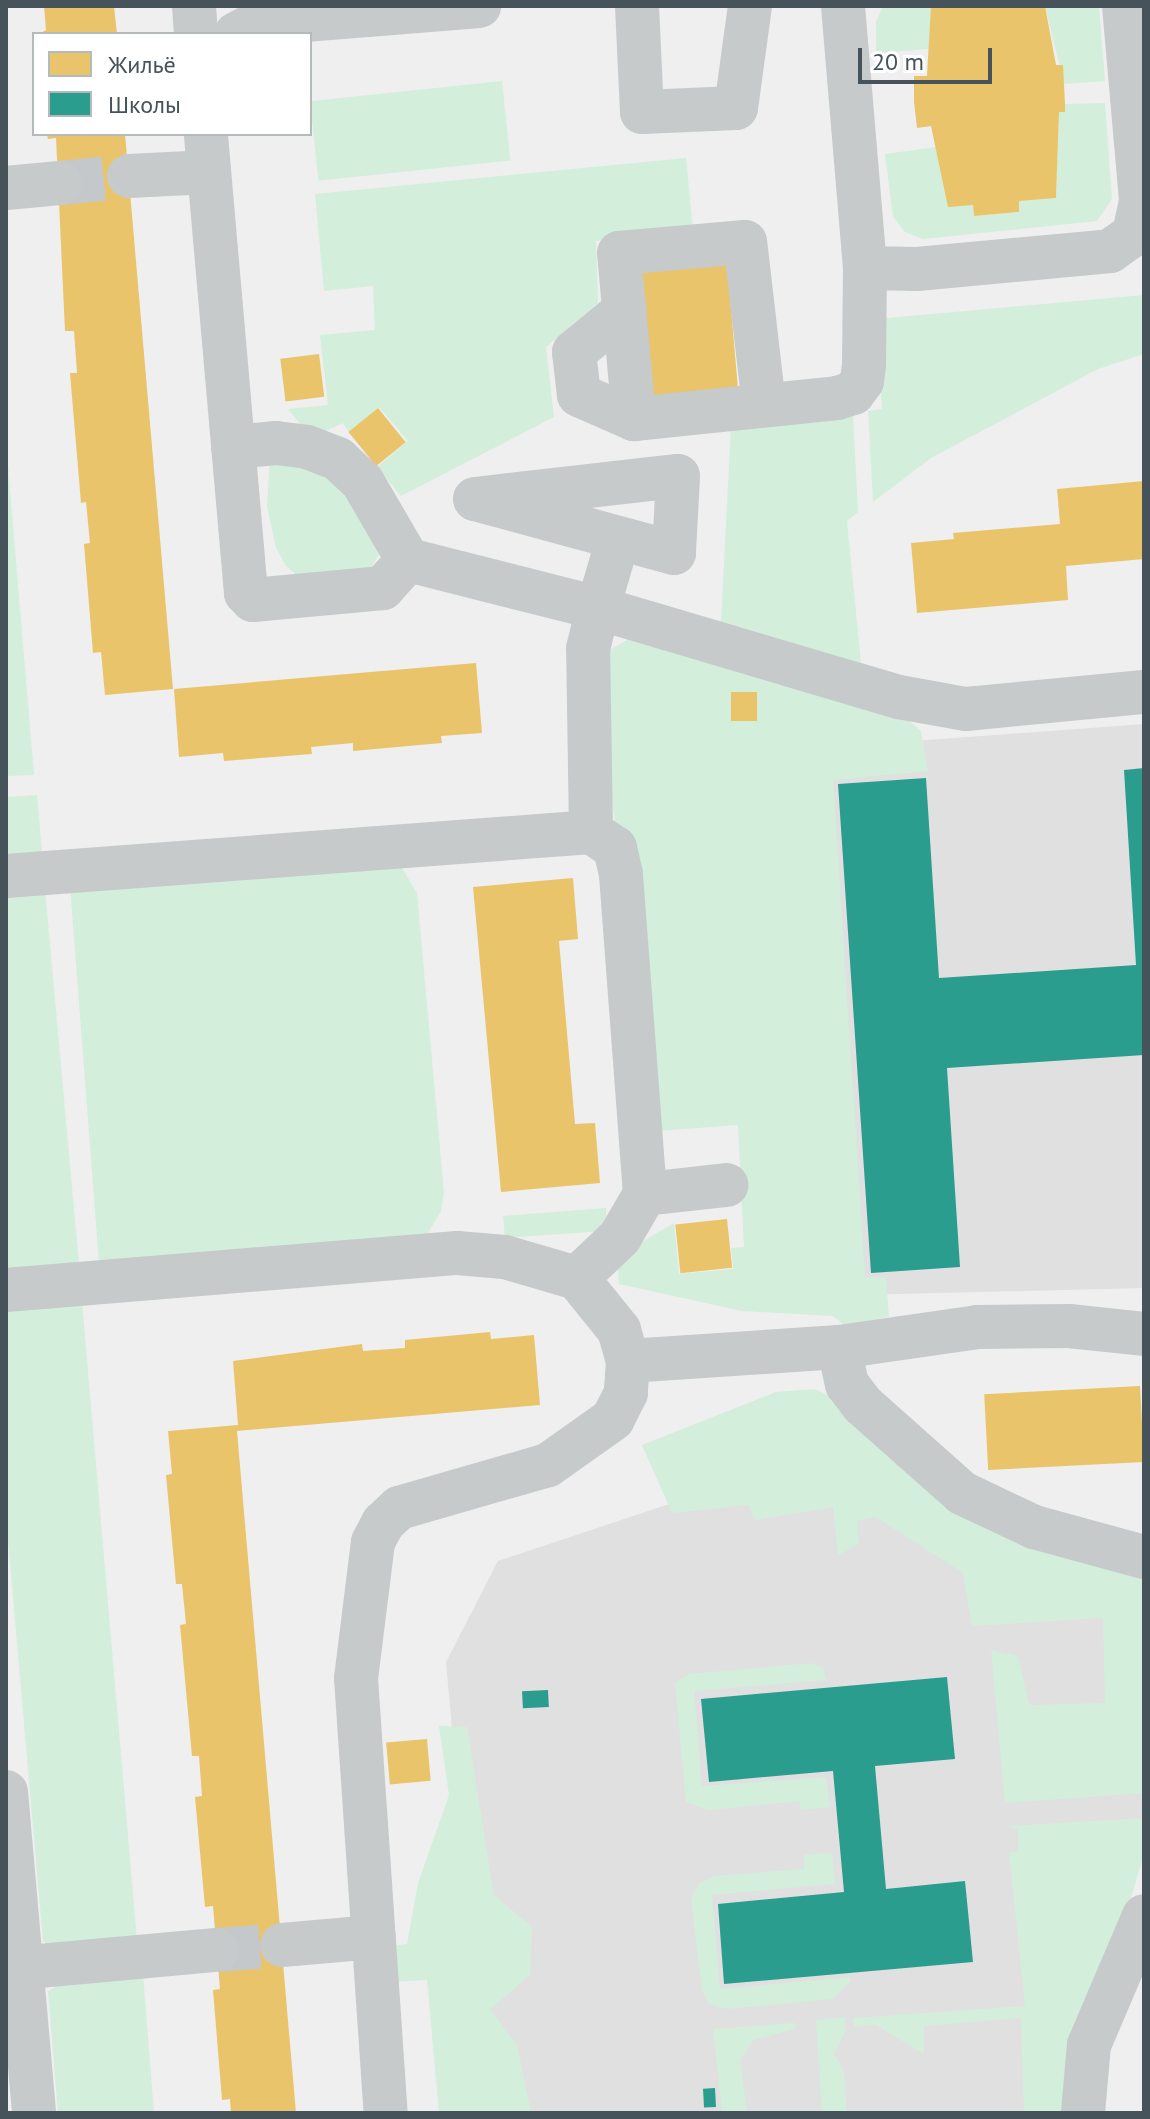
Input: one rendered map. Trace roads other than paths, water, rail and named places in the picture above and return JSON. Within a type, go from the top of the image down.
[{"type":"street","points":[[194,6],[196,32]]},
{"type":"street","points":[[240,32],[255,24],[479,6]]},
{"type":"street","points":[[637,6],[642,112],[736,108],[750,6]]},
{"type":"street","points":[[764,405],[745,242],[619,253],[634,419],[764,405],[853,393],[863,373],[865,268],[843,6]]},
{"type":"street","points":[[865,268],[917,269],[1079,255],[1123,245],[1134,234],[1141,200],[1124,6]]},
{"type":"street","points":[[129,176],[207,153],[246,593],[253,600],[383,588],[408,560]]},
{"type":"street","points":[[6,188],[60,183]]},
{"type":"street","points":[[233,447],[276,443],[307,447],[338,459],[362,481],[408,560],[598,608],[942,707],[1010,708],[1144,692]]},
{"type":"street","points":[[591,832],[588,649],[618,539]]},
{"type":"street","points":[[6,876],[591,832],[615,848],[621,874],[645,1194],[620,1237],[577,1278]]},
{"type":"street","points":[[645,1194],[727,1185]]},
{"type":"street","points":[[6,1290],[457,1253],[505,1257],[577,1278],[619,1330],[628,1361],[626,1393],[613,1419],[585,1442],[516,1478],[421,1497],[399,1508],[383,1523],[373,1542],[356,1678],[386,2113]]},
{"type":"street","points":[[628,1361],[839,1347],[977,1327],[1069,1326],[1144,1334]]},
{"type":"street","points":[[839,1347],[847,1384],[863,1405],[962,1493],[1034,1527],[1144,1557]]},
{"type":"street","points":[[6,1792],[13,1969],[34,2113]]},
{"type":"street","points":[[1083,2113],[1089,2045],[1130,1980],[1144,1916]]},
{"type":"street","points":[[282,1945],[374,1937]]},
{"type":"street","points":[[13,1969],[216,1950]]},
{"type":"tunnel","points":[[60,183],[129,176]]},
{"type":"tunnel","points":[[216,1950],[282,1945]]}]
